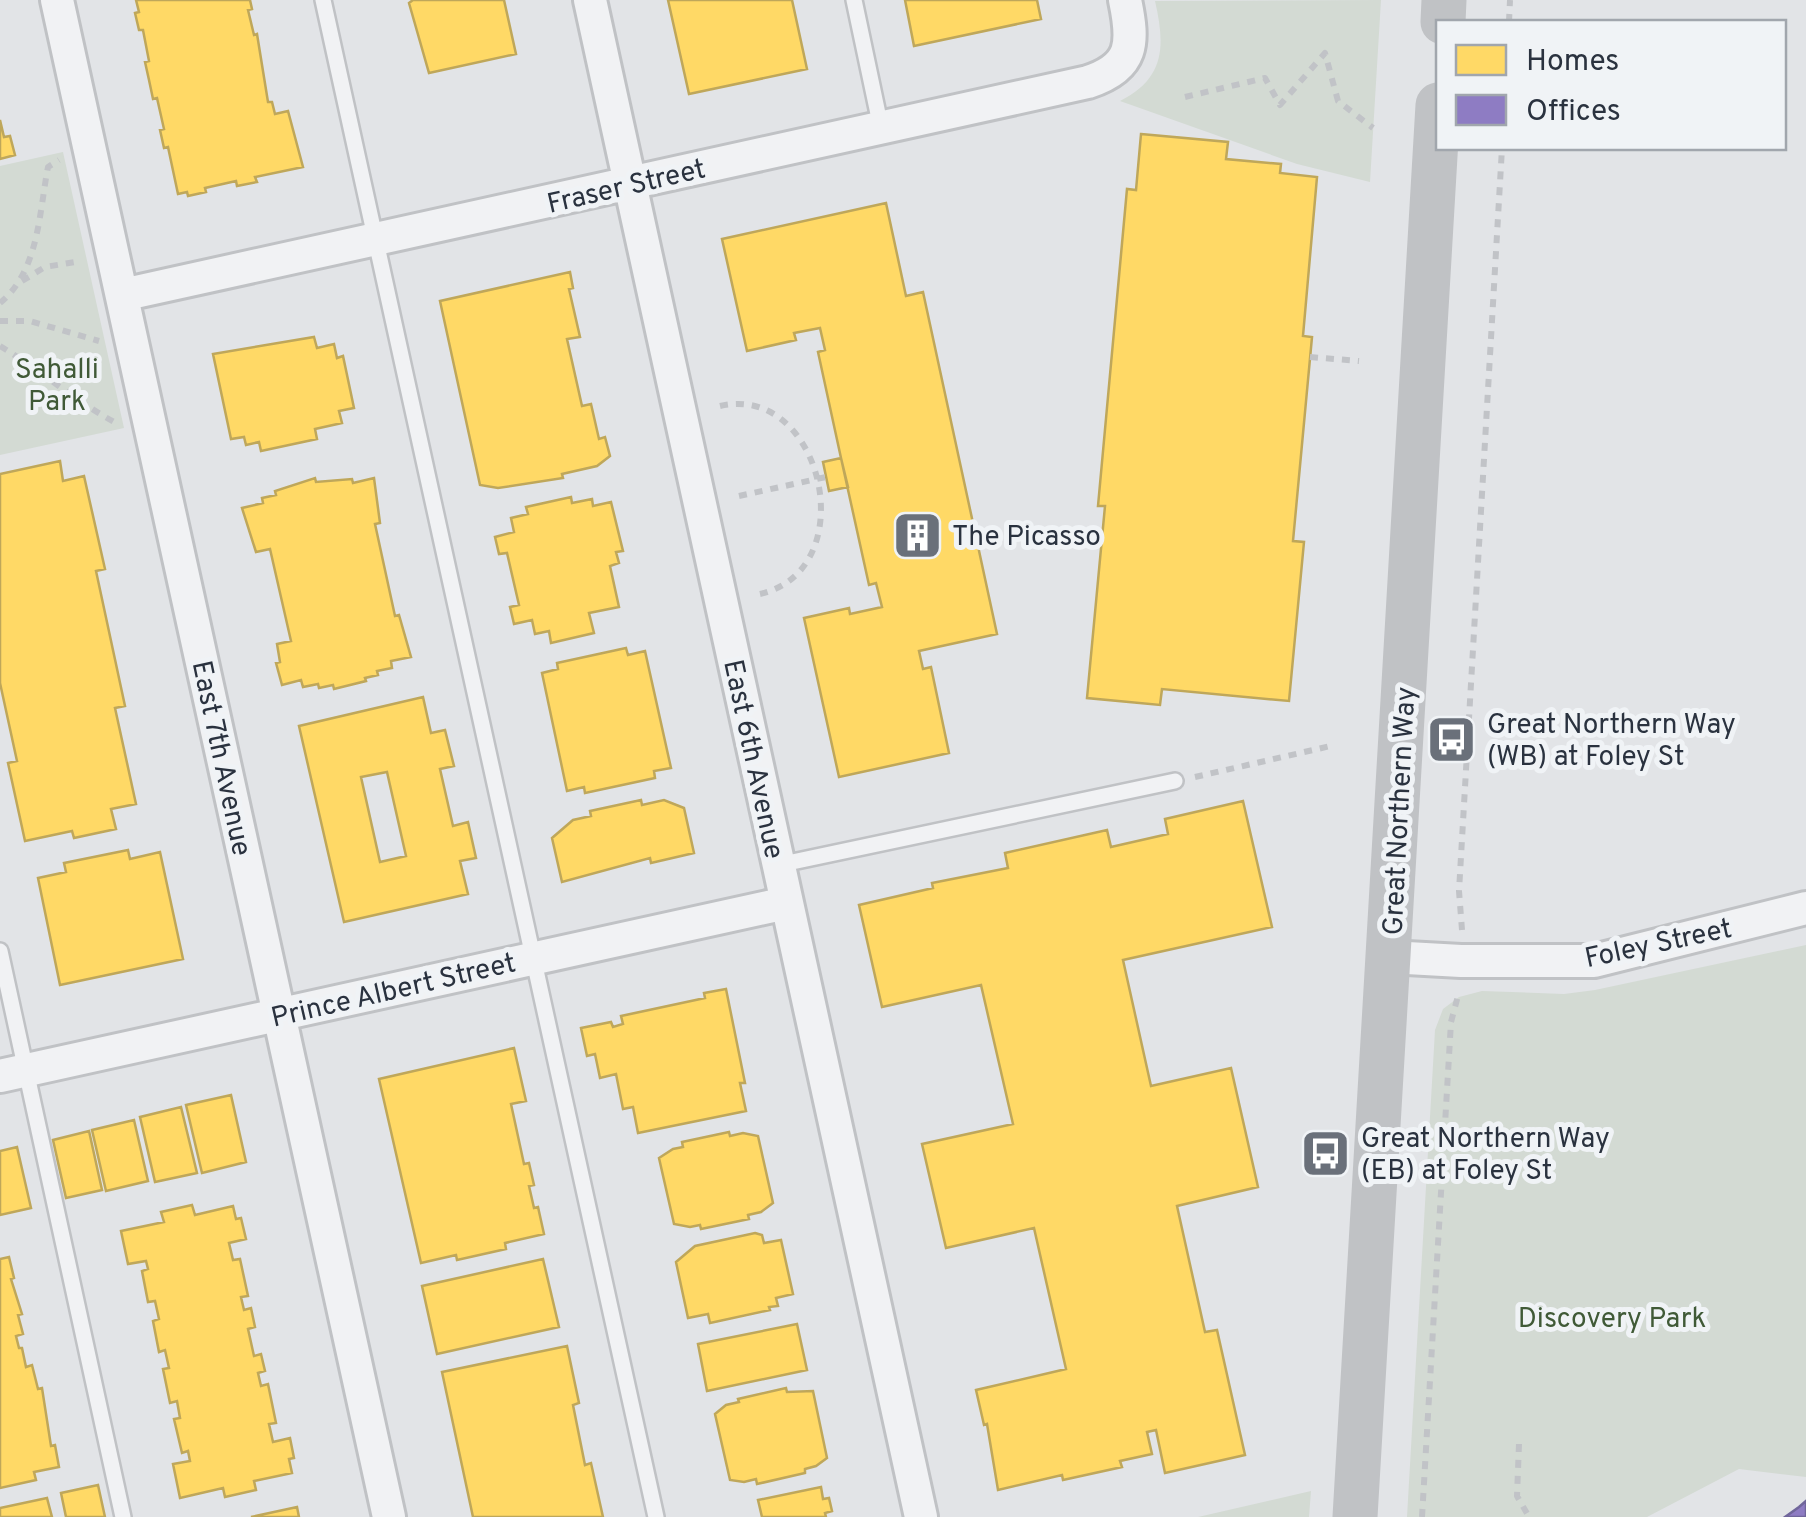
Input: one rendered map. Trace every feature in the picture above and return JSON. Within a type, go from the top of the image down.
[{"type":"main road","name":"Great Northern Way","points":[[1356,1517],[1436,140]]},
{"type":"street","name":"East 7th Avenue","points":[[57,0],[389,1517]]},
{"type":"street","name":"East 6th Avenue","points":[[590,0],[922,1517]]},
{"type":"street","name":"Fraser Street","points":[[122,295],[1088,82],[1124,61],[1130,33],[1125,0]]},
{"type":"street","name":"Prince Albert Street","points":[[13,1074],[786,903]]},
{"type":"street","name":"Foley Street","points":[[1389,957],[1594,961],[1806,908]]},
{"type":"lane","points":[[322,0],[656,1517]]},
{"type":"lane","points":[[854,0],[881,128]]},
{"type":"lane","points":[[778,865],[1175,781]]},
{"type":"lane","points":[[0,951],[13,1074],[123,1517]]},
{"type":"path","points":[[1185,97],[1265,78],[1280,104],[1325,53],[1338,101],[1373,128]]},
{"type":"path","points":[[1462,906],[1458,891],[1502,150]]},
{"type":"path","points":[[21,281],[33,247],[48,167],[58,160]]},
{"type":"path","points":[[0,303],[21,281],[45,266],[81,261]]},
{"type":"path","points":[[0,321],[30,321],[99,341]]},
{"type":"path","points":[[0,346],[36,367],[83,405],[117,423]]},
{"type":"path","points":[[1310,357],[1358,360]]},
{"type":"path","points":[[720,406],[740,402],[782,421],[823,478],[820,528],[812,552],[780,589],[760,594]]},
{"type":"path","points":[[739,496],[823,478]]},
{"type":"path","points":[[1175,781],[1335,745]]},
{"type":"path","points":[[1422,1517],[1451,1022],[1459,998]]},
{"type":"path","points":[[1520,1444],[1517,1496],[1529,1517]]},
{"type":"green space","points":[[1381,0],[1370,182],[1297,164],[1120,101],[1135,92],[1154,71],[1160,46],[1155,1]]},
{"type":"green space","name":"Sahalli Park","points":[[63,152],[124,428],[0,455],[0,166]]},
{"type":"green space","name":"Discovery Park","points":[[1806,945],[1806,1477],[1739,1469],[1647,1517],[1407,1517],[1435,1030],[1443,1009],[1459,997],[1482,991],[1564,994],[1595,990]]},
{"type":"green space","points":[[1311,1491],[1309,1517],[1198,1517]]},
{"type":"building: Homes","points":[[136,0],[250,0],[252,9],[248,10],[254,35],[257,34],[268,102],[272,102],[275,114],[288,111],[303,167],[255,177],[257,182],[237,186],[236,181],[205,188],[206,192],[178,194],[168,147],[164,148],[160,130],[164,129],[157,98],[153,99],[143,30],[139,30],[135,13],[139,12]]},
{"type":"building: Homes","points":[[504,0],[516,54],[429,73],[409,3]]},
{"type":"building: Homes","points":[[668,0],[792,0],[807,69],[689,94]]},
{"type":"building: Homes","points":[[905,0],[1037,0],[1041,19],[914,46]]},
{"type":"building: Homes","points":[[0,120],[4,137],[10,136],[15,155],[0,159]]},
{"type":"building: Homes","points":[[1141,134],[1228,142],[1226,159],[1281,164],[1280,173],[1317,177],[1303,336],[1312,337],[1293,541],[1304,542],[1289,701],[1162,689],[1160,705],[1087,698],[1105,506],[1098,506],[1127,189],[1136,190]]},
{"type":"building: Homes","name":"The Picasso","points":[[886,203],[906,296],[923,292],[997,634],[919,651],[923,669],[931,667],[949,753],[839,777],[804,618],[849,608],[850,614],[882,607],[876,583],[869,585],[818,352],[825,350],[820,328],[794,333],[796,340],[747,351],[722,239]]},
{"type":"building: Homes","points":[[570,272],[573,288],[569,289],[580,337],[567,339],[582,406],[591,404],[599,439],[605,437],[610,456],[597,466],[562,474],[563,478],[498,488],[480,485],[440,301]]},
{"type":"building: Homes","points":[[314,337],[317,348],[334,344],[337,358],[343,356],[354,408],[339,411],[342,423],[315,429],[317,439],[261,451],[259,442],[246,445],[244,437],[231,439],[213,354]]},
{"type":"building: Homes","points":[[841,458],[848,487],[829,491],[823,462]]},
{"type":"building: Homes","points":[[60,461],[63,481],[84,476],[105,569],[96,571],[125,706],[115,708],[136,804],[111,809],[116,829],[74,838],[72,831],[25,841],[8,763],[17,761],[0,683],[0,474]]},
{"type":"building: Homes","points":[[315,478],[316,482],[352,479],[353,483],[374,478],[380,523],[375,524],[395,616],[399,615],[411,657],[391,661],[392,668],[377,671],[378,675],[365,678],[366,681],[334,689],[333,685],[319,688],[318,684],[303,687],[301,680],[282,685],[276,663],[280,662],[277,644],[291,641],[270,549],[256,552],[242,508],[263,503],[262,498],[276,495],[275,491]]},
{"type":"building: Homes","points":[[571,497],[572,503],[592,499],[593,506],[611,502],[623,551],[616,552],[619,563],[610,566],[619,607],[589,613],[594,633],[551,643],[549,631],[535,634],[532,620],[514,624],[510,607],[519,605],[507,553],[499,554],[495,537],[514,532],[511,518],[528,514],[526,507]]},
{"type":"building: Homes","points":[[626,648],[628,655],[645,651],[671,768],[654,771],[655,778],[585,793],[584,787],[567,791],[542,673],[558,669],[557,663]]},
{"type":"building: Homes","points":[[423,697],[431,733],[445,730],[454,766],[440,769],[453,826],[468,822],[476,858],[460,861],[468,894],[344,922],[299,726]],"holes":[[[387,772],[406,856],[380,862],[361,777]]]},
{"type":"building: Homes","points":[[641,800],[642,805],[664,800],[684,808],[694,853],[651,863],[650,858],[562,882],[552,838],[573,820],[591,816],[590,811]]},
{"type":"building: Homes","points":[[1243,801],[1272,927],[1123,960],[1151,1086],[1231,1068],[1258,1187],[1177,1206],[1205,1332],[1217,1330],[1245,1455],[1165,1473],[1156,1430],[1147,1432],[1152,1454],[1120,1461],[1122,1467],[1063,1480],[1062,1475],[998,1490],[987,1424],[984,1425],[976,1390],[1066,1369],[1034,1228],[946,1248],[922,1144],[1013,1124],[981,985],[882,1007],[859,905],[933,888],[932,883],[1008,868],[1005,853],[1107,830],[1111,847],[1168,834],[1165,819]]},
{"type":"building: Homes","points":[[128,850],[130,859],[160,852],[183,959],[60,985],[38,878],[66,872],[64,863]]},
{"type":"building: Homes","points":[[726,989],[745,1083],[740,1083],[746,1111],[638,1133],[633,1107],[623,1109],[616,1074],[600,1078],[595,1054],[587,1056],[581,1028],[611,1022],[613,1027],[623,1024],[621,1016],[705,998],[704,993]]},
{"type":"building: Homes","points":[[514,1048],[526,1101],[511,1104],[524,1164],[529,1163],[534,1185],[529,1186],[534,1208],[538,1207],[544,1234],[505,1243],[506,1249],[421,1263],[379,1079]]},
{"type":"building: Homes","points":[[231,1095],[246,1162],[202,1173],[186,1105]]},
{"type":"building: Homes","points":[[181,1107],[197,1173],[155,1182],[140,1117]]},
{"type":"building: Homes","points":[[134,1120],[148,1181],[106,1191],[92,1130]]},
{"type":"building: Homes","points":[[89,1131],[102,1190],[66,1198],[53,1140]]},
{"type":"building: Homes","points":[[729,1132],[730,1136],[758,1136],[773,1203],[748,1215],[749,1219],[701,1229],[700,1225],[674,1224],[659,1158],[683,1147],[682,1142]]},
{"type":"building: Homes","points":[[17,1147],[31,1208],[0,1215],[0,1151]]},
{"type":"building: Homes","points":[[192,1205],[195,1215],[233,1206],[236,1219],[241,1218],[246,1239],[229,1243],[233,1260],[240,1259],[248,1296],[241,1297],[244,1310],[251,1308],[255,1327],[248,1329],[254,1356],[261,1354],[265,1371],[258,1373],[261,1386],[268,1384],[276,1423],[269,1424],[273,1442],[290,1438],[294,1458],[289,1459],[292,1473],[254,1481],[256,1490],[225,1497],[223,1488],[180,1498],[173,1464],[190,1461],[188,1451],[182,1453],[174,1419],[180,1418],[177,1401],[170,1403],[163,1369],[169,1368],[165,1350],[159,1352],[153,1321],[159,1319],[155,1301],[148,1302],[142,1271],[148,1269],[146,1261],[128,1264],[121,1231],[164,1222],[161,1212]]},
{"type":"building: Homes","points":[[755,1233],[762,1235],[764,1243],[781,1240],[793,1294],[776,1298],[778,1306],[769,1307],[770,1310],[710,1323],[708,1314],[688,1318],[676,1262],[695,1246]]},
{"type":"building: Homes","points":[[9,1257],[22,1314],[18,1315],[23,1334],[16,1336],[26,1367],[32,1365],[38,1389],[42,1388],[51,1446],[55,1445],[59,1467],[34,1472],[36,1480],[0,1488],[0,1259]]},
{"type":"building: Homes","points":[[543,1259],[559,1327],[437,1354],[422,1286]]},
{"type":"building: Homes","points":[[797,1324],[807,1370],[707,1391],[698,1344]]},
{"type":"building: Homes","points":[[567,1346],[579,1403],[573,1405],[585,1465],[591,1463],[603,1517],[473,1517],[442,1372]]},
{"type":"building: Homes","points":[[786,1388],[787,1392],[813,1391],[827,1458],[805,1469],[805,1473],[757,1484],[756,1479],[730,1480],[715,1414],[726,1405],[739,1402],[738,1399]]},
{"type":"building: Homes","points":[[98,1485],[105,1517],[66,1517],[61,1493]]},
{"type":"building: Homes","points":[[821,1487],[823,1499],[829,1498],[832,1511],[825,1513],[826,1517],[762,1517],[758,1500]]},
{"type":"building: Homes","points":[[47,1498],[52,1517],[0,1517],[0,1508]]},
{"type":"building: Homes","points":[[297,1507],[299,1517],[251,1517]]},
{"type":"building: Offices","points":[[1806,1501],[1806,1517],[1785,1517],[1799,1507]]},
{"type":"place","name":"The Picasso","points":[[917,535]]},
{"type":"place","name":"Great Northern Way (WB) at Foley St","points":[[1452,739]]},
{"type":"place","name":"Great Northern Way (EB) at Foley St","points":[[1326,1153]]}]
